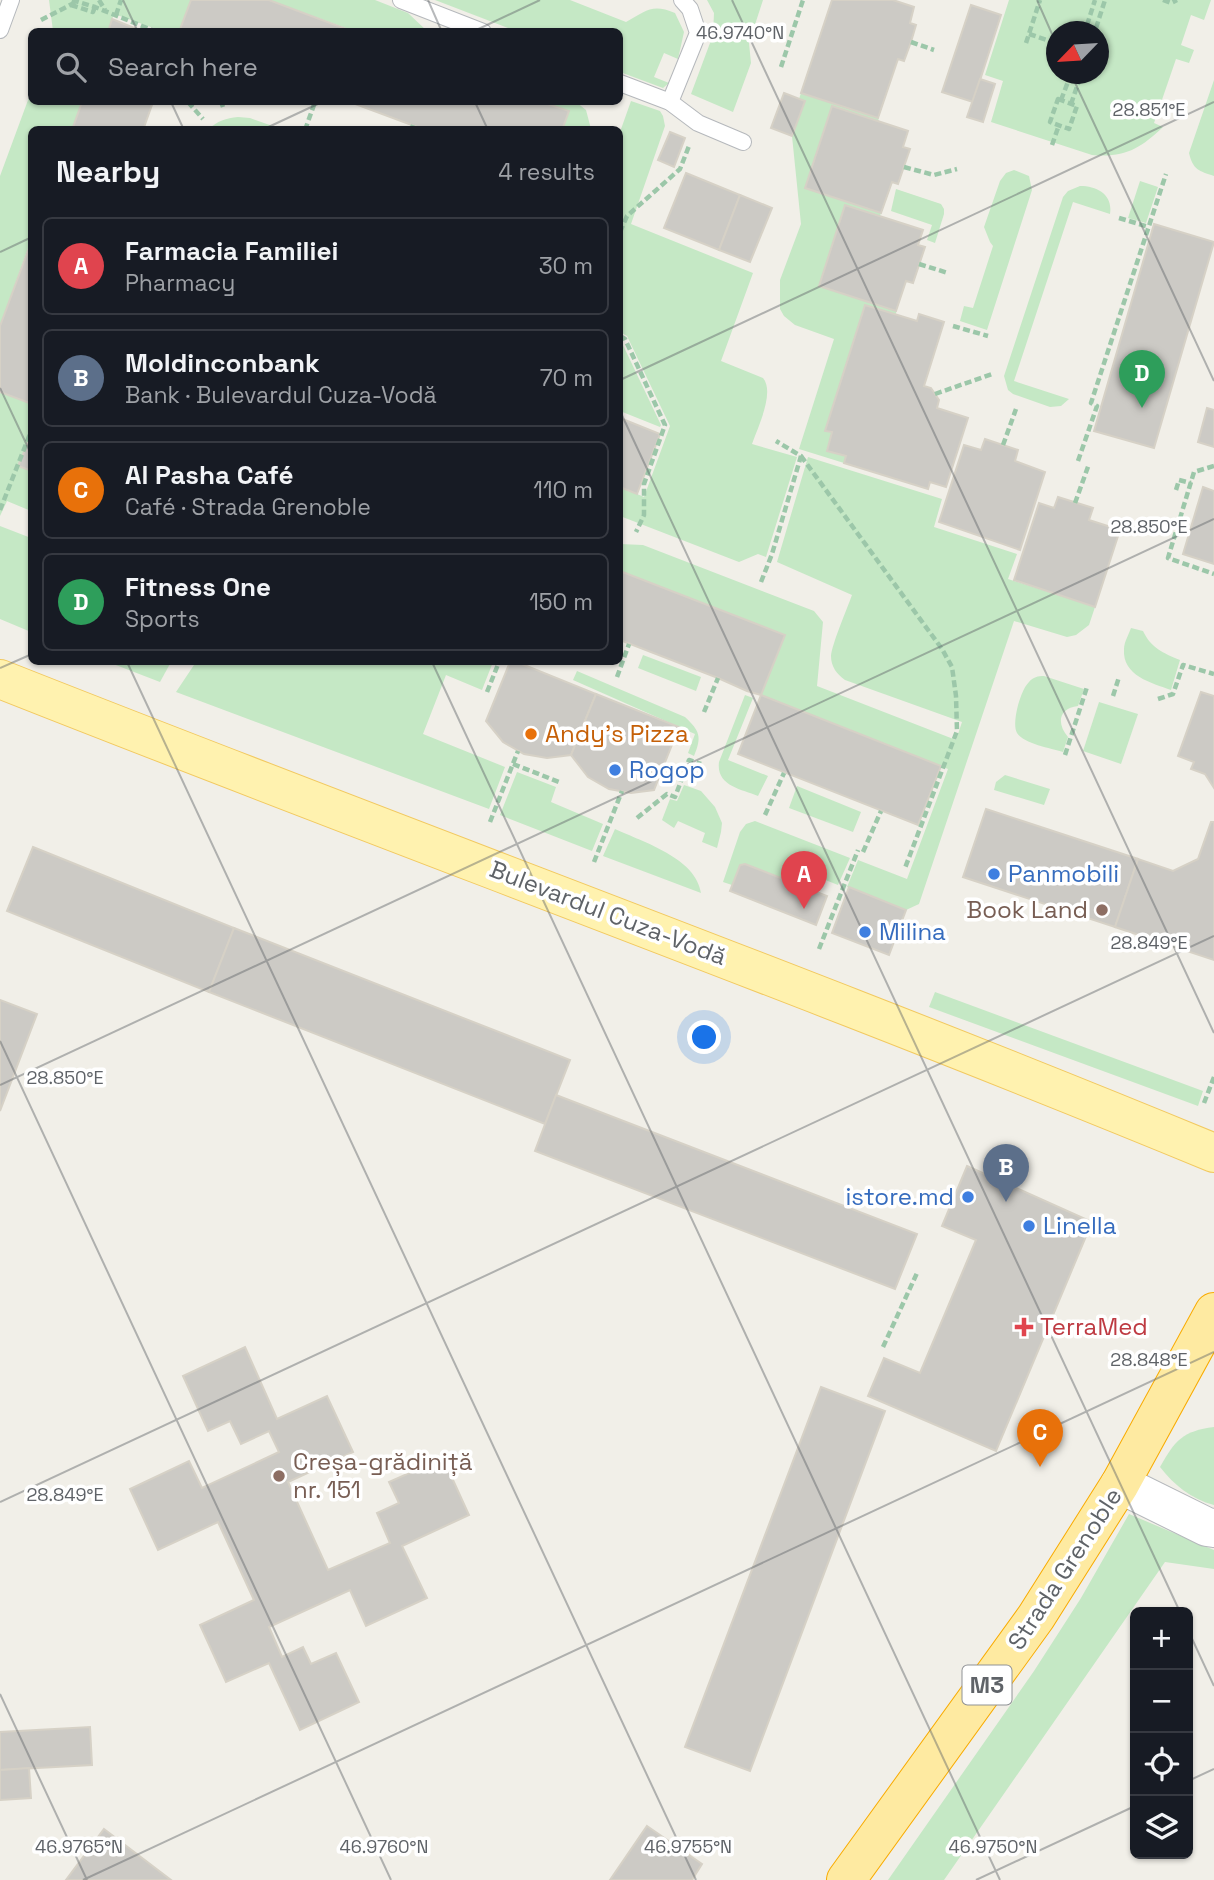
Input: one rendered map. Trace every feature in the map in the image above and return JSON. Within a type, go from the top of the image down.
[{"type":"highway","name":"Strada Grenoble","points":[[846,1880],[1036,1617],[1120,1484],[1214,1312]]},
{"type":"main road","name":"Bulevardul Cuza-Vodă","points":[[0,679],[828,998],[1214,1153]]},
{"type":"street","points":[[1120,1484],[1214,1528]]},
{"type":"lane","points":[[0,30],[12,0]]},
{"type":"lane","points":[[401,0],[473,28]]},
{"type":"lane","points":[[670,102],[698,33],[690,9],[682,0]]},
{"type":"lane","points":[[623,84],[670,102],[698,123],[743,142]]},
{"type":"path","points":[[99,0],[105,11]]},
{"type":"path","points":[[116,15],[121,0]]},
{"type":"path","points":[[781,67],[803,0]]},
{"type":"path","points":[[1026,43],[1040,0]]},
{"type":"path","points":[[1088,21],[1095,0]]},
{"type":"path","points":[[1098,21],[1105,0]]},
{"type":"path","points":[[1163,0],[1171,3],[1177,0]]},
{"type":"path","points":[[41,20],[73,2],[95,7],[147,28]]},
{"type":"path","points":[[1029,34],[1046,40]]},
{"type":"path","points":[[911,42],[934,50]]},
{"type":"path","points":[[1061,100],[1067,84]]},
{"type":"path","points":[[1071,104],[1078,84]]},
{"type":"path","points":[[1058,99],[1071,104],[1077,106],[1069,129],[1050,122],[1058,99]]},
{"type":"path","points":[[191,105],[203,119]]},
{"type":"path","points":[[306,126],[314,105]]},
{"type":"path","points":[[623,225],[627,216],[681,169],[698,123]]},
{"type":"path","points":[[1052,145],[1059,125]]},
{"type":"path","points":[[904,167],[934,175],[957,169]]},
{"type":"path","points":[[1078,461],[1097,406],[1091,403],[1166,174]]},
{"type":"path","points":[[1119,218],[1149,227]]},
{"type":"path","points":[[919,264],[948,273]]},
{"type":"path","points":[[953,326],[988,336]]},
{"type":"path","points":[[623,338],[665,425],[644,484],[644,515],[636,532]]},
{"type":"path","points":[[936,394],[992,374]]},
{"type":"path","points":[[1003,445],[1016,409]]},
{"type":"path","points":[[0,510],[28,439]]},
{"type":"path","points":[[776,441],[801,456],[942,649],[952,667],[957,731],[905,868]]},
{"type":"path","points":[[761,582],[801,456]]},
{"type":"path","points":[[1075,503],[1089,464]]},
{"type":"path","points":[[1214,466],[1195,472],[1168,558],[1214,574]]},
{"type":"path","points":[[1176,490],[1179,480],[1191,483]]},
{"type":"path","points":[[623,660],[629,644]]},
{"type":"path","points":[[487,692],[498,665]]},
{"type":"path","points":[[617,677],[621,665]]},
{"type":"path","points":[[1158,699],[1173,694],[1184,665],[1214,674]]},
{"type":"path","points":[[1113,696],[1119,677]]},
{"type":"path","points":[[704,712],[718,678]]},
{"type":"path","points":[[1065,755],[1087,687]]},
{"type":"path","points":[[490,822],[518,751]]},
{"type":"path","points":[[638,818],[667,794],[675,797],[689,760],[701,764]]},
{"type":"path","points":[[513,764],[559,782]]},
{"type":"path","points":[[765,815],[784,773]]},
{"type":"path","points":[[594,862],[622,791]]},
{"type":"path","points":[[819,949],[860,851],[881,811]]},
{"type":"path","points":[[1204,1103],[1214,1077]]},
{"type":"path","points":[[883,1347],[916,1273]]},
{"type":"green space","points":[[49,0],[191,0],[180,28],[154,28],[114,14],[109,28],[53,28]]},
{"type":"green space","points":[[269,0],[375,0],[408,13],[424,28],[346,28]]},
{"type":"green space","points":[[435,0],[570,0],[626,22],[649,10],[660,9],[675,13],[684,32],[678,59],[664,53],[654,77],[669,83],[663,88],[623,73],[623,28],[508,28]]},
{"type":"green space","points":[[707,0],[763,0],[749,43],[751,63],[733,112],[691,94],[713,35],[714,13]]},
{"type":"green space","points":[[1009,0],[1211,0],[1204,20],[1191,15],[1181,45],[1194,50],[1189,63],[1176,59],[1154,123],[1163,127],[1131,150],[1113,155],[1092,155],[991,122],[1003,81],[985,75]]},
{"type":"green space","points":[[1214,80],[1214,176],[1197,169],[1189,153]]},
{"type":"green space","points":[[801,93],[878,118],[879,122],[832,106],[805,187],[881,213],[880,216],[845,205],[820,286],[896,311],[896,314],[865,306],[825,430],[832,432],[827,451],[846,456],[844,463],[799,449],[834,339],[795,325],[780,309],[780,280],[801,224],[792,136],[805,102],[799,99]]},
{"type":"green space","points":[[28,100],[28,105],[81,105],[73,126],[28,126],[28,248],[0,326],[0,176]]},
{"type":"green space","points":[[631,101],[660,111],[665,126],[631,224],[753,273],[721,361],[763,378],[766,384],[764,410],[752,444],[797,457],[766,557],[758,554],[739,562],[623,517],[623,488],[644,497],[670,426],[627,336],[623,334],[622,126]]},
{"type":"green space","points":[[551,105],[580,105],[586,110],[590,126],[563,126],[568,111]]},
{"type":"green space","points":[[230,118],[250,118],[273,126],[213,126]]},
{"type":"green space","points":[[1014,170],[1029,176],[1032,190],[987,330],[960,321],[964,306],[973,308],[993,246],[984,227],[1000,181],[1006,173]]},
{"type":"green space","points":[[1140,181],[1158,187],[1146,223],[1128,218]]},
{"type":"green space","points":[[1080,186],[1103,193],[1109,202],[1110,214],[1073,202],[1014,381],[1069,399],[1061,406],[1050,407],[1013,394],[1008,390],[1004,376],[1063,197],[1068,191]]},
{"type":"green space","points":[[896,189],[941,204],[944,214],[935,243],[927,240],[932,225],[891,211]]},
{"type":"green space","points":[[623,345],[661,425],[660,427],[623,412]]},
{"type":"green space","points":[[0,392],[28,402],[28,442],[19,465],[28,470],[28,510],[7,501],[0,516]]},
{"type":"green space","points":[[808,457],[942,499],[934,527],[1017,554],[1008,579],[1095,607],[1089,625],[1076,635],[1067,637],[1014,621],[919,904],[906,910],[847,887],[858,860],[907,879],[948,769],[761,695],[784,635],[623,572],[623,544],[643,545],[814,611],[823,622],[817,686],[956,740],[962,722],[845,680],[839,675],[833,667],[831,656],[852,595],[777,562]]},
{"type":"green space","points":[[0,526],[28,537],[28,631],[0,619]]},
{"type":"green space","points":[[1131,628],[1143,631],[1158,649],[1180,660],[1171,690],[1140,677],[1128,666],[1124,646]]},
{"type":"green space","points":[[643,655],[701,677],[696,691],[638,668]]},
{"type":"green space","points":[[116,665],[169,665],[160,682]]},
{"type":"green space","points":[[194,665],[492,665],[482,690],[446,675],[423,734],[505,767],[489,809],[176,692]]},
{"type":"green space","points":[[577,671],[685,717],[698,735],[694,756],[688,753],[695,734],[573,680]]},
{"type":"green space","points":[[1044,676],[1084,689],[1078,706],[1067,710],[1061,717],[1062,727],[1068,737],[1063,752],[1025,740],[1015,728],[1018,706],[1026,686],[1034,678]]},
{"type":"green space","points":[[745,695],[753,698],[728,760],[768,776],[758,796],[731,785],[721,776],[719,770],[719,762]]},
{"type":"green space","points":[[1099,702],[1138,714],[1121,764],[1083,751]]},
{"type":"green space","points":[[517,772],[556,787],[551,802],[603,824],[592,851],[500,815]]},
{"type":"green space","points":[[1005,775],[1050,789],[1044,805],[994,790],[996,782]]},
{"type":"green space","points":[[684,785],[701,791],[715,807],[722,823],[717,848],[702,842],[705,833],[678,821],[674,828],[662,820],[670,799],[677,801]]},
{"type":"green space","points":[[797,786],[861,812],[853,832],[789,808]]},
{"type":"green space","points":[[755,821],[850,858],[838,885],[795,868],[790,881],[745,864],[740,865],[732,885],[723,882],[740,832],[746,824]]},
{"type":"green space","points":[[615,829],[679,861],[697,881],[701,893],[603,856]]},
{"type":"green space","points":[[935,992],[1203,1091],[1198,1106],[929,1007]]},
{"type":"green space","points":[[1214,1427],[1214,1505],[1184,1490],[1160,1467],[1181,1438],[1195,1431]]},
{"type":"green space","points":[[1129,1514],[1214,1550],[1214,1569],[1165,1562],[1134,1607],[1130,1607],[1130,1612],[944,1880],[888,1880],[1034,1671],[1081,1598]]},
{"type":"building","points":[[191,0],[269,0],[343,28],[180,28]]},
{"type":"building","points":[[832,0],[893,0],[914,7],[910,23],[916,25],[911,42],[904,61],[898,59],[878,118],[801,93]]},
{"type":"building","points":[[971,5],[1001,15],[973,102],[942,92]]},
{"type":"building","points":[[112,19],[134,28],[109,28]]},
{"type":"building","points":[[980,79],[995,84],[983,122],[967,117]]},
{"type":"building","points":[[784,93],[805,101],[792,136],[771,128]]},
{"type":"building","points":[[81,105],[152,105],[144,126],[73,126]]},
{"type":"building","points":[[358,105],[551,105],[569,111],[563,126],[414,126]]},
{"type":"building","points":[[832,106],[908,131],[903,147],[910,149],[898,184],[892,182],[881,213],[805,188]]},
{"type":"building","points":[[670,132],[685,138],[674,167],[658,160]]},
{"type":"building","points":[[686,173],[740,195],[719,250],[664,228]]},
{"type":"building","points":[[740,195],[772,208],[750,262],[719,250]]},
{"type":"building","points":[[845,205],[923,230],[918,245],[925,247],[913,283],[906,281],[896,311],[819,286]]},
{"type":"building","points":[[1154,224],[1214,242],[1154,448],[1094,431]]},
{"type":"building","points":[[28,251],[28,402],[0,392],[0,326]]},
{"type":"building","points":[[865,305],[917,321],[919,314],[944,322],[924,386],[931,388],[939,400],[937,408],[968,418],[946,487],[930,482],[928,489],[844,463],[846,456],[827,451],[832,432],[825,431]]},
{"type":"building","points":[[1207,408],[1214,410],[1214,447],[1198,442]]},
{"type":"building","points":[[623,419],[660,434],[637,494],[623,488]]},
{"type":"building","points":[[985,439],[1018,450],[1015,461],[1045,472],[1020,550],[939,522],[964,445],[981,450]]},
{"type":"building","points":[[28,443],[28,470],[18,466]]},
{"type":"building","points":[[1203,487],[1214,491],[1214,564],[1183,554]]},
{"type":"building","points":[[1058,497],[1093,508],[1089,520],[1120,530],[1095,607],[1014,580],[1039,503],[1054,508]]},
{"type":"building","points":[[623,572],[785,635],[761,695],[623,641]]},
{"type":"building","points":[[509,665],[524,665],[596,694],[571,755],[547,758],[524,754],[503,742],[486,721]]},
{"type":"building","points":[[1201,692],[1214,696],[1214,788],[1205,774],[1191,769],[1194,762],[1178,756]]},
{"type":"building","points":[[596,694],[679,727],[654,790],[631,793],[609,789],[588,777],[571,755]]},
{"type":"building","points":[[761,695],[941,766],[918,825],[738,754]]},
{"type":"building","points":[[986,809],[1138,859],[1115,927],[963,877]]},
{"type":"building","points":[[1211,822],[1214,822],[1214,960],[1115,927],[1138,859],[1173,871],[1198,859]]},
{"type":"building","points":[[33,847],[234,928],[209,992],[7,911]]},
{"type":"building","points":[[745,864],[827,896],[816,925],[730,891],[740,865]]},
{"type":"building","points":[[849,887],[906,910],[889,955],[832,933]]},
{"type":"building","points":[[234,928],[570,1060],[545,1124],[209,992]]},
{"type":"building","points":[[0,1000],[37,1014],[0,1111]]},
{"type":"building","points":[[556,1095],[917,1234],[895,1289],[535,1151]]},
{"type":"building","points":[[967,1166],[1092,1222],[996,1451],[868,1396],[884,1358],[920,1373],[976,1240],[942,1226]]},
{"type":"building","points":[[245,1347],[277,1419],[327,1396],[353,1452],[288,1482],[328,1570],[390,1543],[377,1513],[399,1503],[389,1482],[443,1458],[469,1515],[402,1546],[427,1598],[366,1626],[350,1590],[269,1627],[282,1657],[303,1647],[311,1664],[336,1653],[359,1702],[300,1730],[269,1663],[226,1682],[200,1625],[254,1600],[218,1522],[158,1550],[130,1489],[189,1461],[202,1488],[279,1452],[269,1431],[241,1444],[230,1421],[208,1431],[183,1376]]},
{"type":"building","points":[[821,1387],[885,1411],[750,1771],[685,1747]]},
{"type":"building","points":[[90,1727],[92,1765],[0,1770],[0,1732]]},
{"type":"building","points":[[29,1768],[31,1798],[0,1800],[0,1770]]},
{"type":"building","points":[[647,1826],[702,1864],[692,1880],[610,1880]]},
{"type":"building","points":[[104,1829],[171,1880],[66,1880]]},
{"type":"place","name":"Fitness One","points":[[1142,408]]},
{"type":"place","name":"Andy's Pizza","points":[[531,734]]},
{"type":"place","name":"Rogop","points":[[615,770]]},
{"type":"place","name":"Panmobili","points":[[994,874]]},
{"type":"place","name":"Farmacia Familiei","points":[[804,909]]},
{"type":"place","name":"Book Land","points":[[1102,910]]},
{"type":"place","name":"Milina","points":[[865,932]]},
{"type":"place","name":"istore.md","points":[[968,1197]]},
{"type":"place","name":"Moldinconbank","points":[[1006,1202]]},
{"type":"place","name":"Linella","points":[[1029,1226]]},
{"type":"place","name":"TerraMed","points":[[1024,1327]]},
{"type":"place","name":"Al Pasha Café","points":[[1040,1467]]},
{"type":"place","name":"Creșa-grădiniță nr. 151","points":[[279,1476]]}]
